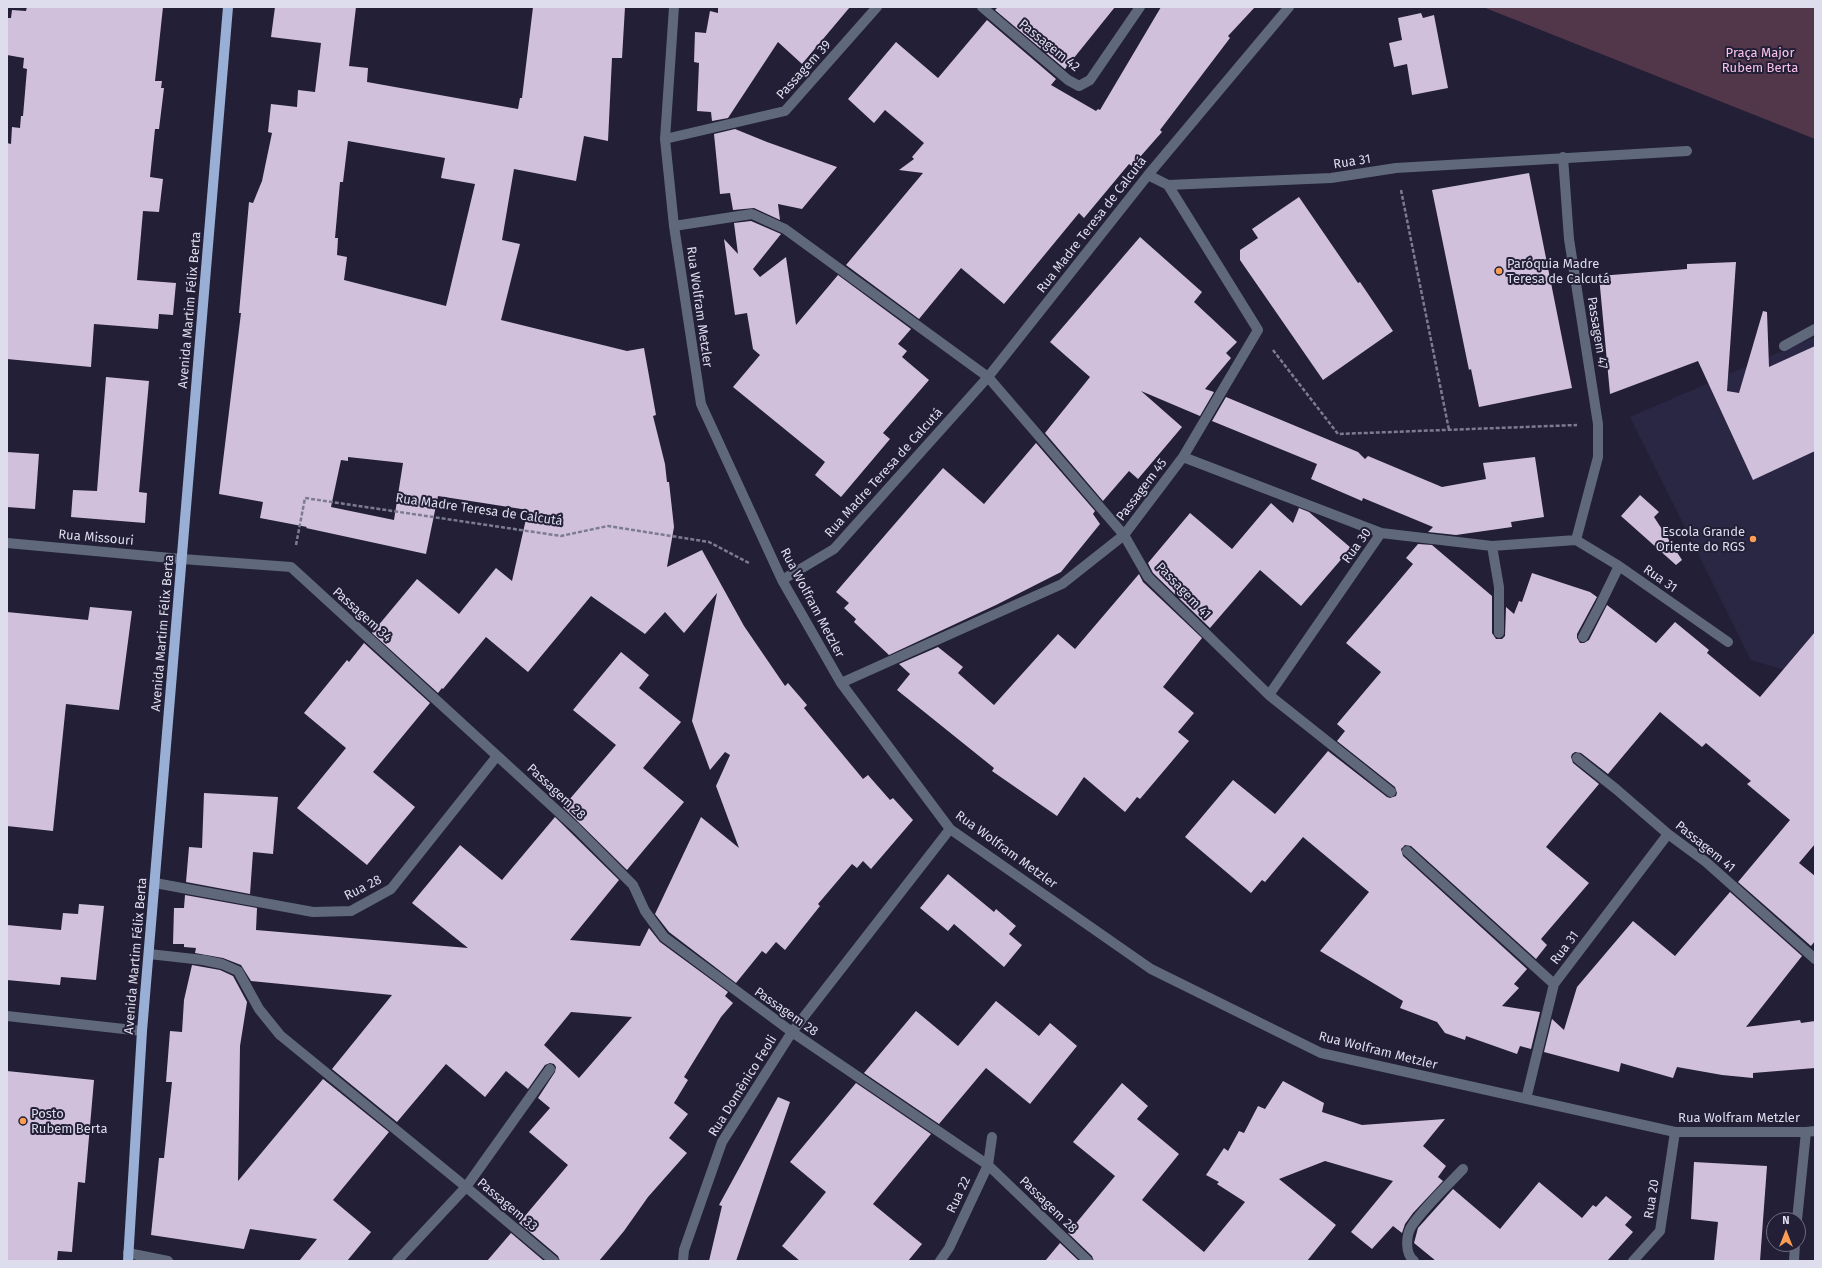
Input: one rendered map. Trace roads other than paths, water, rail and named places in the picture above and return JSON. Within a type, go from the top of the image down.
[{"type":"main road","name":"Avenida Martim Félix Berta","points":[[128,1257],[142,1031],[228,7]]},
{"type":"street","name":"Rua Wolfram Metzler","points":[[674,7],[665,139],[674,226],[701,404],[782,580],[841,683],[950,829],[1151,969],[1321,1053],[1675,1132],[1810,1131]]},
{"type":"street","name":"Passagem 39","points":[[665,139],[785,111],[877,7]]},
{"type":"street","name":"Passagem 42","points":[[982,7],[1068,80],[1079,86],[1090,80],[1140,7]]},
{"type":"street","name":"Rua Madre Teresa de Calcutá","points":[[782,580],[834,549],[988,378],[1148,175],[1288,7]]},
{"type":"street","points":[[1563,157],[1687,151]]},
{"type":"street","name":"Rua 31","points":[[1148,175],[1168,185],[1332,178],[1396,168],[1563,157]]},
{"type":"street","name":"Passagem 47","points":[[1563,157],[1569,239],[1598,424],[1598,457],[1576,540]]},
{"type":"street","name":"Passagem 45","points":[[841,683],[1062,584],[1124,535],[1183,457],[1258,330],[1168,185]]},
{"type":"street","name":"Passagem 41","points":[[674,226],[752,214],[785,229],[988,378],[1124,535],[1148,577],[1269,695],[1391,792]]},
{"type":"street","points":[[1784,346],[1815,329]]},
{"type":"street","points":[[1183,457],[1381,532]]},
{"type":"street","name":"Rua 30","points":[[1269,695],[1381,532],[1492,546],[1576,540]]},
{"type":"street","name":"Rua 31","points":[[1576,540],[1619,566],[1728,642]]},
{"type":"street","name":"Rua Missouri","points":[[7,543],[182,559]]},
{"type":"street","points":[[1492,546],[1498,587],[1498,633]]},
{"type":"street","name":"Passagem 34","points":[[182,559],[291,567],[497,756]]},
{"type":"street","points":[[1583,637],[1619,566]]},
{"type":"street","name":"Rua 28","points":[[155,883],[313,912],[351,911],[391,889],[497,756]]},
{"type":"street","name":"Passagem 28","points":[[497,756],[576,828],[633,885],[645,911],[664,937],[792,1032],[988,1165],[1088,1261]]},
{"type":"street","name":"Passagem 41","points":[[1577,758],[1616,789],[1668,834],[1706,862],[1815,959]]},
{"type":"street","name":"Rua Domênico Feoli","points":[[683,1261],[684,1250],[722,1142],[792,1032],[950,829]]},
{"type":"street","name":"Rua 31","points":[[1526,1099],[1554,984],[1668,834]]},
{"type":"street","points":[[1407,851],[1554,984]]},
{"type":"street","points":[[149,954],[203,960],[222,964],[238,971],[259,1010],[280,1035],[466,1187],[550,1069]]},
{"type":"street","points":[[7,1016],[142,1031]]},
{"type":"street","points":[[1798,1212],[1810,1131]]},
{"type":"street","name":"Rua 20","points":[[1633,1261],[1660,1231],[1675,1132]]},
{"type":"street","name":"Rua 22","points":[[940,1261],[949,1248],[988,1165],[992,1137]]},
{"type":"street","points":[[1414,1261],[1411,1259],[1406,1241],[1412,1225],[1463,1169]]},
{"type":"street","name":"Passagem 33","points":[[397,1261],[466,1187],[554,1261]]},
{"type":"street","points":[[128,1257],[168,1261]]},
{"type":"place","name":"Paróquia Madre Teresa de Calcutá","points":[[1499,271]]},
{"type":"place","name":"Escola Grande Oriente do RGS","points":[[1753,539]]},
{"type":"place","name":"Posto Rubem Berta","points":[[23,1121]]},
{"type":"park label","name":"Praça Major Rubem Berta","points":[[1760,60]]}]
